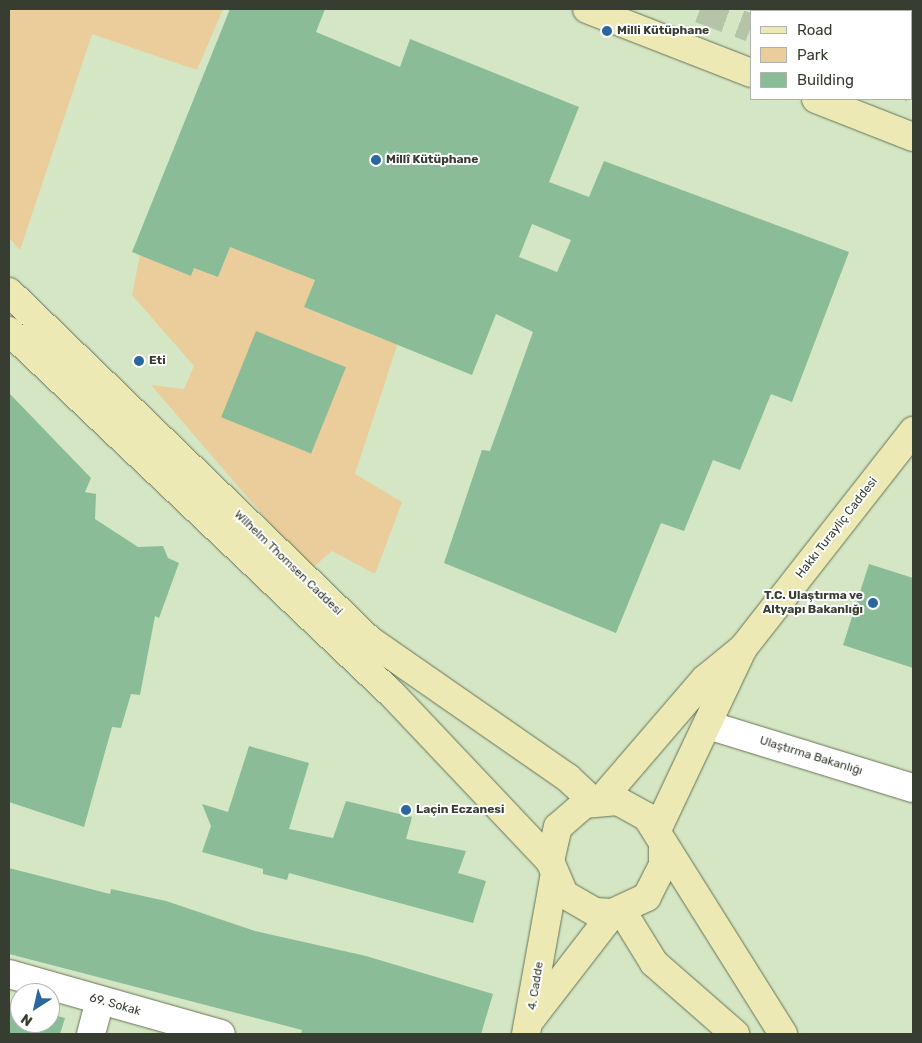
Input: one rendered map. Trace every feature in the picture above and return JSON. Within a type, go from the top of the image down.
[{"type":"main road","points":[[587,9],[750,73]]},
{"type":"main road","points":[[819,100],[913,137]]},
{"type":"main road","name":"Wilhelm Thomsen Caddesi","points":[[9,292],[368,639],[568,778],[597,801]]},
{"type":"main road","name":"Wilhelm Thomsen Caddesi","points":[[9,332],[393,695],[552,870]]},
{"type":"main road","name":"Hakkı Turayliç Caddesi","points":[[597,801],[705,679],[742,648],[913,431]]},
{"type":"main road","name":"Hakkı Turayliç Caddesi","points":[[660,838],[742,648]]},
{"type":"main road","points":[[660,838],[658,882],[647,898],[618,912],[578,906],[552,870],[558,827],[569,814],[597,801],[634,807],[660,838],[783,1034]]},
{"type":"main road","name":"4. Cadde","points":[[528,1027],[552,870]]},
{"type":"main road","points":[[618,912],[654,963],[728,1032]]},
{"type":"main road","name":"4. Cadde","points":[[528,1027],[618,912]]},
{"type":"street","name":"Ulaştırma Bakanlığı","points":[[708,725],[913,788]]},
{"type":"street","name":"69. Sokak","points":[[9,974],[221,1034]]},
{"type":"street","points":[[91,1034],[100,1001]]},
{"type":"green space","points":[[9,9],[223,9],[197,70],[92,34],[20,250],[9,238]]},
{"type":"green space","points":[[236,231],[255,256],[287,269],[325,254],[304,307],[382,339],[406,318],[355,474],[402,502],[375,574],[332,551],[310,570],[151,385],[184,389],[194,366],[132,295],[140,255],[191,276],[194,268],[218,277]]},
{"type":"building","points":[[230,9],[325,9],[316,32],[400,67],[410,39],[579,107],[549,182],[589,197],[604,161],[849,252],[792,402],[771,394],[740,470],[713,460],[684,531],[661,523],[616,633],[444,563],[482,450],[490,451],[533,332],[496,314],[472,375],[304,307],[315,280],[230,247],[218,277],[194,268],[191,276],[132,252]],"holes":[[[532,224],[571,240],[557,272],[519,257]]]},
{"type":"building","points":[[256,331],[346,367],[311,454],[221,417]]},
{"type":"building","points":[[9,393],[91,478],[85,492],[96,494],[95,519],[138,547],[163,546],[168,558],[179,563],[159,618],[155,616],[140,695],[131,694],[121,728],[112,727],[84,827],[9,802]]},
{"type":"building","points":[[869,564],[913,578],[913,668],[843,645]]},
{"type":"building","points":[[249,746],[309,763],[289,829],[333,838],[346,801],[412,817],[406,839],[466,851],[458,873],[486,881],[473,923],[289,873],[287,880],[263,874],[263,869],[202,852],[211,826],[202,804],[228,812]]},
{"type":"building","points":[[9,868],[110,894],[111,889],[166,901],[255,931],[366,956],[493,994],[481,1034],[301,1034],[302,1030],[9,954]]},
{"type":"building","points":[[9,1003],[10,1033],[60,1033],[60,1017],[65,1018],[60,1034],[9,1034]]},
{"type":"tunnel","points":[[700,9],[750,28]]},
{"type":"place","name":"Milli Kütüphane","points":[[607,31]]},
{"type":"place","name":"Millî Kütüphane","points":[[376,160]]},
{"type":"place","name":"Eti","points":[[139,361]]},
{"type":"place","name":"T.C. Ulaştırma ve Altyapı Bakanlığı","points":[[873,603]]},
{"type":"place","name":"Laçin Eczanesi","points":[[406,810]]}]
